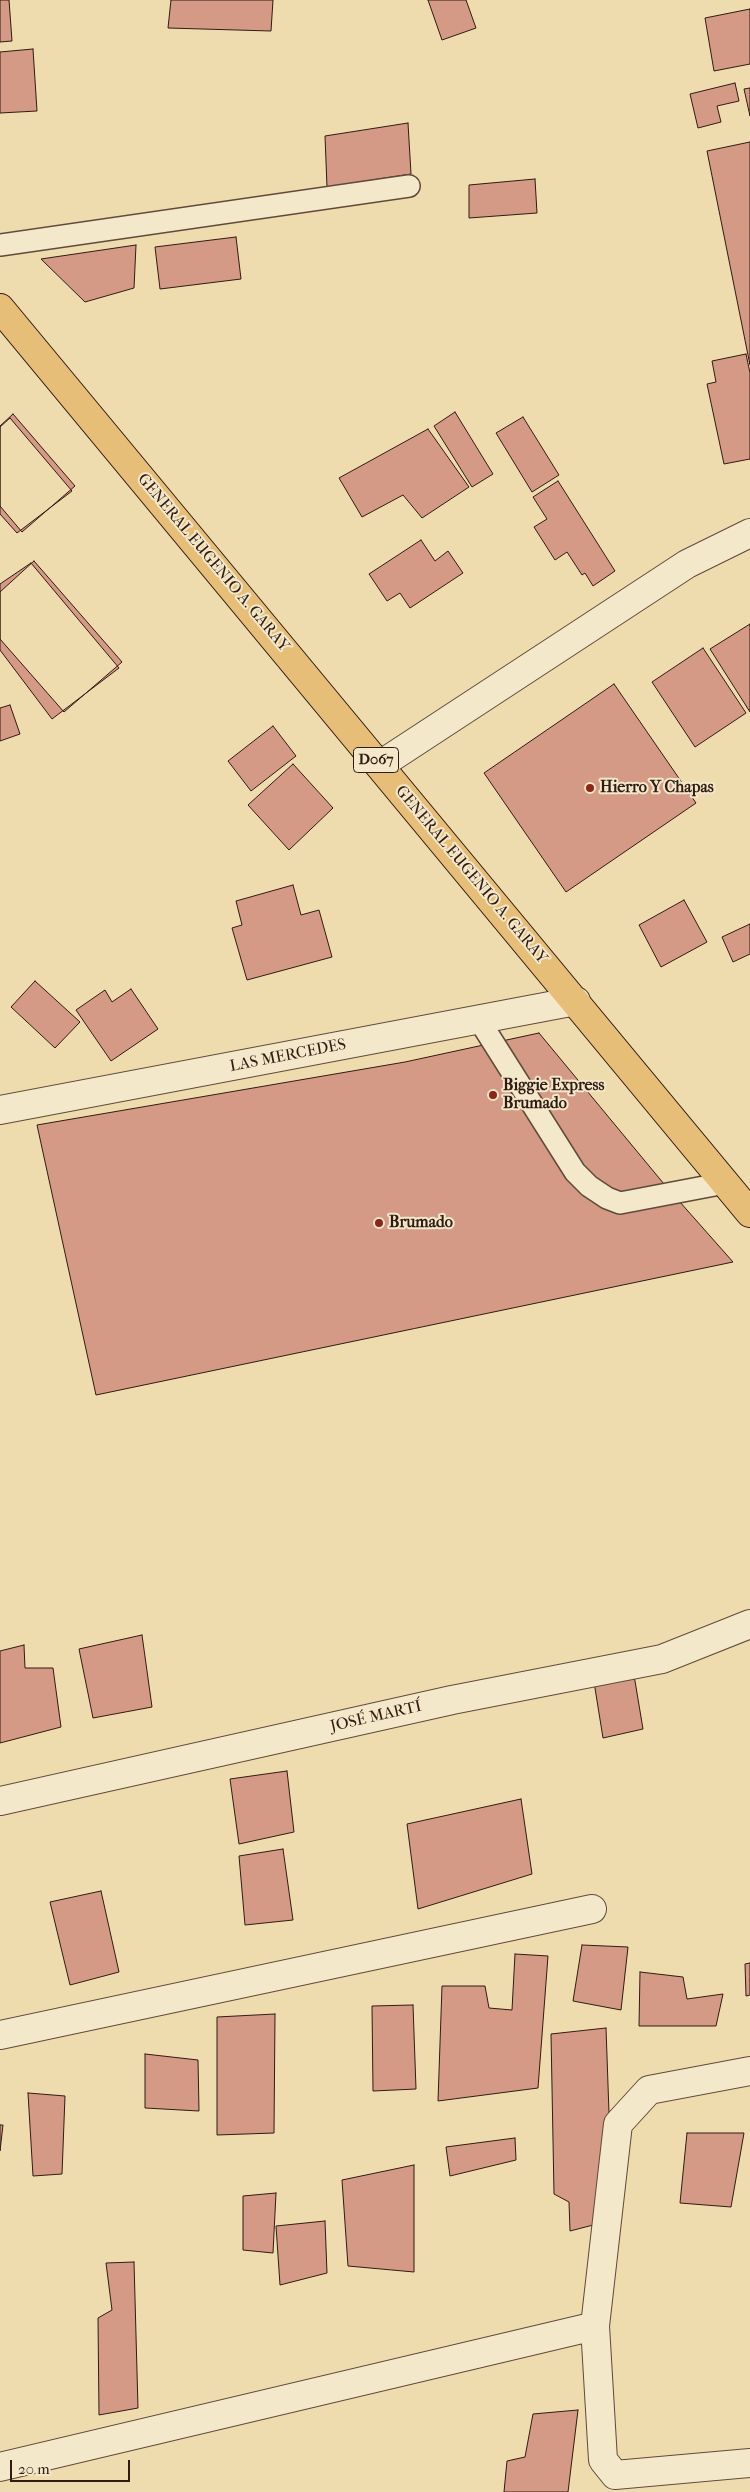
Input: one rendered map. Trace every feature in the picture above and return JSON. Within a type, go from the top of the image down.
[{"type":"main road","name":"GENERAL EUGENIO A. GARAY","points":[[0,308],[750,1213]]},
{"type":"street","points":[[380,765],[687,564],[750,533]]},
{"type":"street","name":"LAS MERCEDES","points":[[0,1110],[576,1001]]},
{"type":"street","name":"JOSÉ MARTÍ","points":[[0,1802],[452,1700],[662,1659],[750,1624]]},
{"type":"street","points":[[0,2034],[592,1909]]},
{"type":"street","points":[[750,2071],[649,2090],[618,2124],[595,2326],[603,2460],[615,2475],[750,2463]]},
{"type":"street","points":[[0,2467],[595,2326]]},
{"type":"lane","points":[[0,244],[409,186]]},
{"type":"lane","points":[[479,1020],[575,1172],[589,1186],[606,1198],[620,1203],[725,1183]]},
{"type":"building","points":[[0,0],[9,0],[12,41],[0,42]]},
{"type":"building","points":[[171,0],[273,0],[271,31],[168,28]]},
{"type":"building","points":[[428,0],[466,0],[476,28],[442,40]]},
{"type":"building","points":[[750,9],[750,64],[714,71],[705,18]]},
{"type":"building","points":[[33,49],[37,111],[0,113],[0,52]]},
{"type":"building","points":[[735,83],[739,101],[717,106],[721,122],[698,128],[690,94]]},
{"type":"building","points":[[750,88],[750,116],[744,89]]},
{"type":"building","points":[[408,123],[411,174],[327,187],[325,136]]},
{"type":"building","points":[[750,142],[750,365],[707,151]]},
{"type":"building","points":[[535,179],[537,213],[469,218],[469,185]]},
{"type":"building","points":[[236,237],[241,279],[160,289],[155,247]]},
{"type":"building","points":[[136,245],[134,288],[85,302],[41,259]]},
{"type":"building","points":[[746,354],[750,373],[750,459],[724,464],[707,384],[716,382],[712,361]]},
{"type":"building","points":[[455,412],[493,474],[472,487],[434,426]]},
{"type":"building","points":[[13,414],[75,486],[22,532],[0,506],[0,426]]},
{"type":"building","points":[[523,417],[559,475],[532,492],[496,433]]},
{"type":"building","points":[[10,418],[72,491],[17,533],[0,514],[0,427]]},
{"type":"building","points":[[428,429],[469,487],[422,518],[403,495],[362,517],[339,478]]},
{"type":"building","points":[[558,481],[615,571],[593,586],[585,573],[582,575],[567,552],[555,560],[534,527],[547,519],[533,497]]},
{"type":"building","points":[[421,540],[435,561],[448,551],[463,573],[410,608],[400,593],[387,601],[369,574]]},
{"type":"building","points":[[34,561],[122,662],[64,712],[0,639],[0,592]]},
{"type":"building","points":[[31,563],[119,668],[52,719],[0,650],[0,584]]},
{"type":"building","points":[[750,624],[750,712],[710,649]]},
{"type":"building","points":[[703,648],[746,713],[695,747],[652,682]]},
{"type":"building","name":"Hierro Y Chapas","points":[[614,684],[696,803],[566,892],[484,773]]},
{"type":"building","points":[[10,705],[20,734],[0,741],[0,708]]},
{"type":"building","points":[[273,726],[296,756],[251,791],[228,761]]},
{"type":"building","points":[[293,764],[333,808],[289,850],[248,805]]},
{"type":"building","points":[[293,885],[301,915],[319,910],[332,957],[247,980],[232,928],[242,925],[236,901]]},
{"type":"building","points":[[684,900],[707,942],[661,967],[639,925]]},
{"type":"building","points":[[750,924],[750,954],[733,962],[722,937]]},
{"type":"building","points":[[35,981],[80,1022],[55,1048],[11,1007]]},
{"type":"building","points":[[131,989],[158,1029],[111,1061],[76,1010],[105,990],[112,1002]]},
{"type":"building","name":"Brumado","points":[[539,1033],[664,1184],[733,1262],[96,1395],[37,1125],[405,1062]]},
{"type":"building","points":[[142,1635],[152,1707],[93,1718],[79,1649]]},
{"type":"building","points":[[24,1645],[25,1668],[53,1668],[61,1727],[0,1743],[0,1651]]},
{"type":"building","points":[[634,1675],[643,1729],[603,1738],[594,1682]]},
{"type":"building","points":[[287,1771],[294,1832],[239,1844],[230,1779]]},
{"type":"building","points":[[521,1799],[532,1874],[418,1909],[407,1824]]},
{"type":"building","points":[[283,1849],[293,1920],[245,1925],[239,1856]]},
{"type":"building","points":[[101,1891],[119,1972],[70,1985],[50,1902]]},
{"type":"building","points":[[582,1945],[628,1947],[621,2010],[573,2001]]},
{"type":"building","points":[[515,1954],[548,1956],[538,2088],[438,2101],[442,1986],[485,1986],[489,2008],[512,2010]]},
{"type":"building","points":[[750,1963],[750,1995],[746,1996],[745,1964]]},
{"type":"building","points":[[640,1972],[683,1977],[687,1999],[723,1994],[716,2026],[639,2026]]},
{"type":"building","points":[[413,2005],[416,2089],[373,2091],[372,2006]]},
{"type":"building","points":[[275,2014],[274,2133],[217,2135],[217,2017]]},
{"type":"building","points":[[606,2028],[609,2113],[601,2223],[570,2231],[569,2202],[554,2194],[551,2034]]},
{"type":"building","points":[[145,2054],[198,2060],[199,2111],[145,2108]]},
{"type":"building","points":[[28,2093],[65,2096],[62,2174],[33,2176]]},
{"type":"building","points":[[0,2125],[3,2125],[0,2151]]},
{"type":"building","points":[[687,2133],[744,2133],[731,2207],[680,2203]]},
{"type":"building","points":[[515,2138],[516,2160],[450,2176],[446,2147]]},
{"type":"building","points":[[414,2165],[414,2272],[348,2266],[342,2180]]},
{"type":"building","points":[[276,2193],[273,2253],[243,2250],[243,2196]]},
{"type":"building","points":[[325,2221],[327,2273],[280,2285],[276,2226]]},
{"type":"building","points":[[134,2262],[138,2408],[99,2415],[98,2318],[112,2310],[106,2263]]},
{"type":"building","points":[[578,2410],[568,2492],[504,2492],[507,2461],[525,2457],[533,2414]]},
{"type":"place","name":"Hierro Y Chapas","points":[[590,788]]},
{"type":"place","name":"Biggie Express Brumado","points":[[493,1095]]},
{"type":"place","name":"Brumado","points":[[379,1223]]}]
